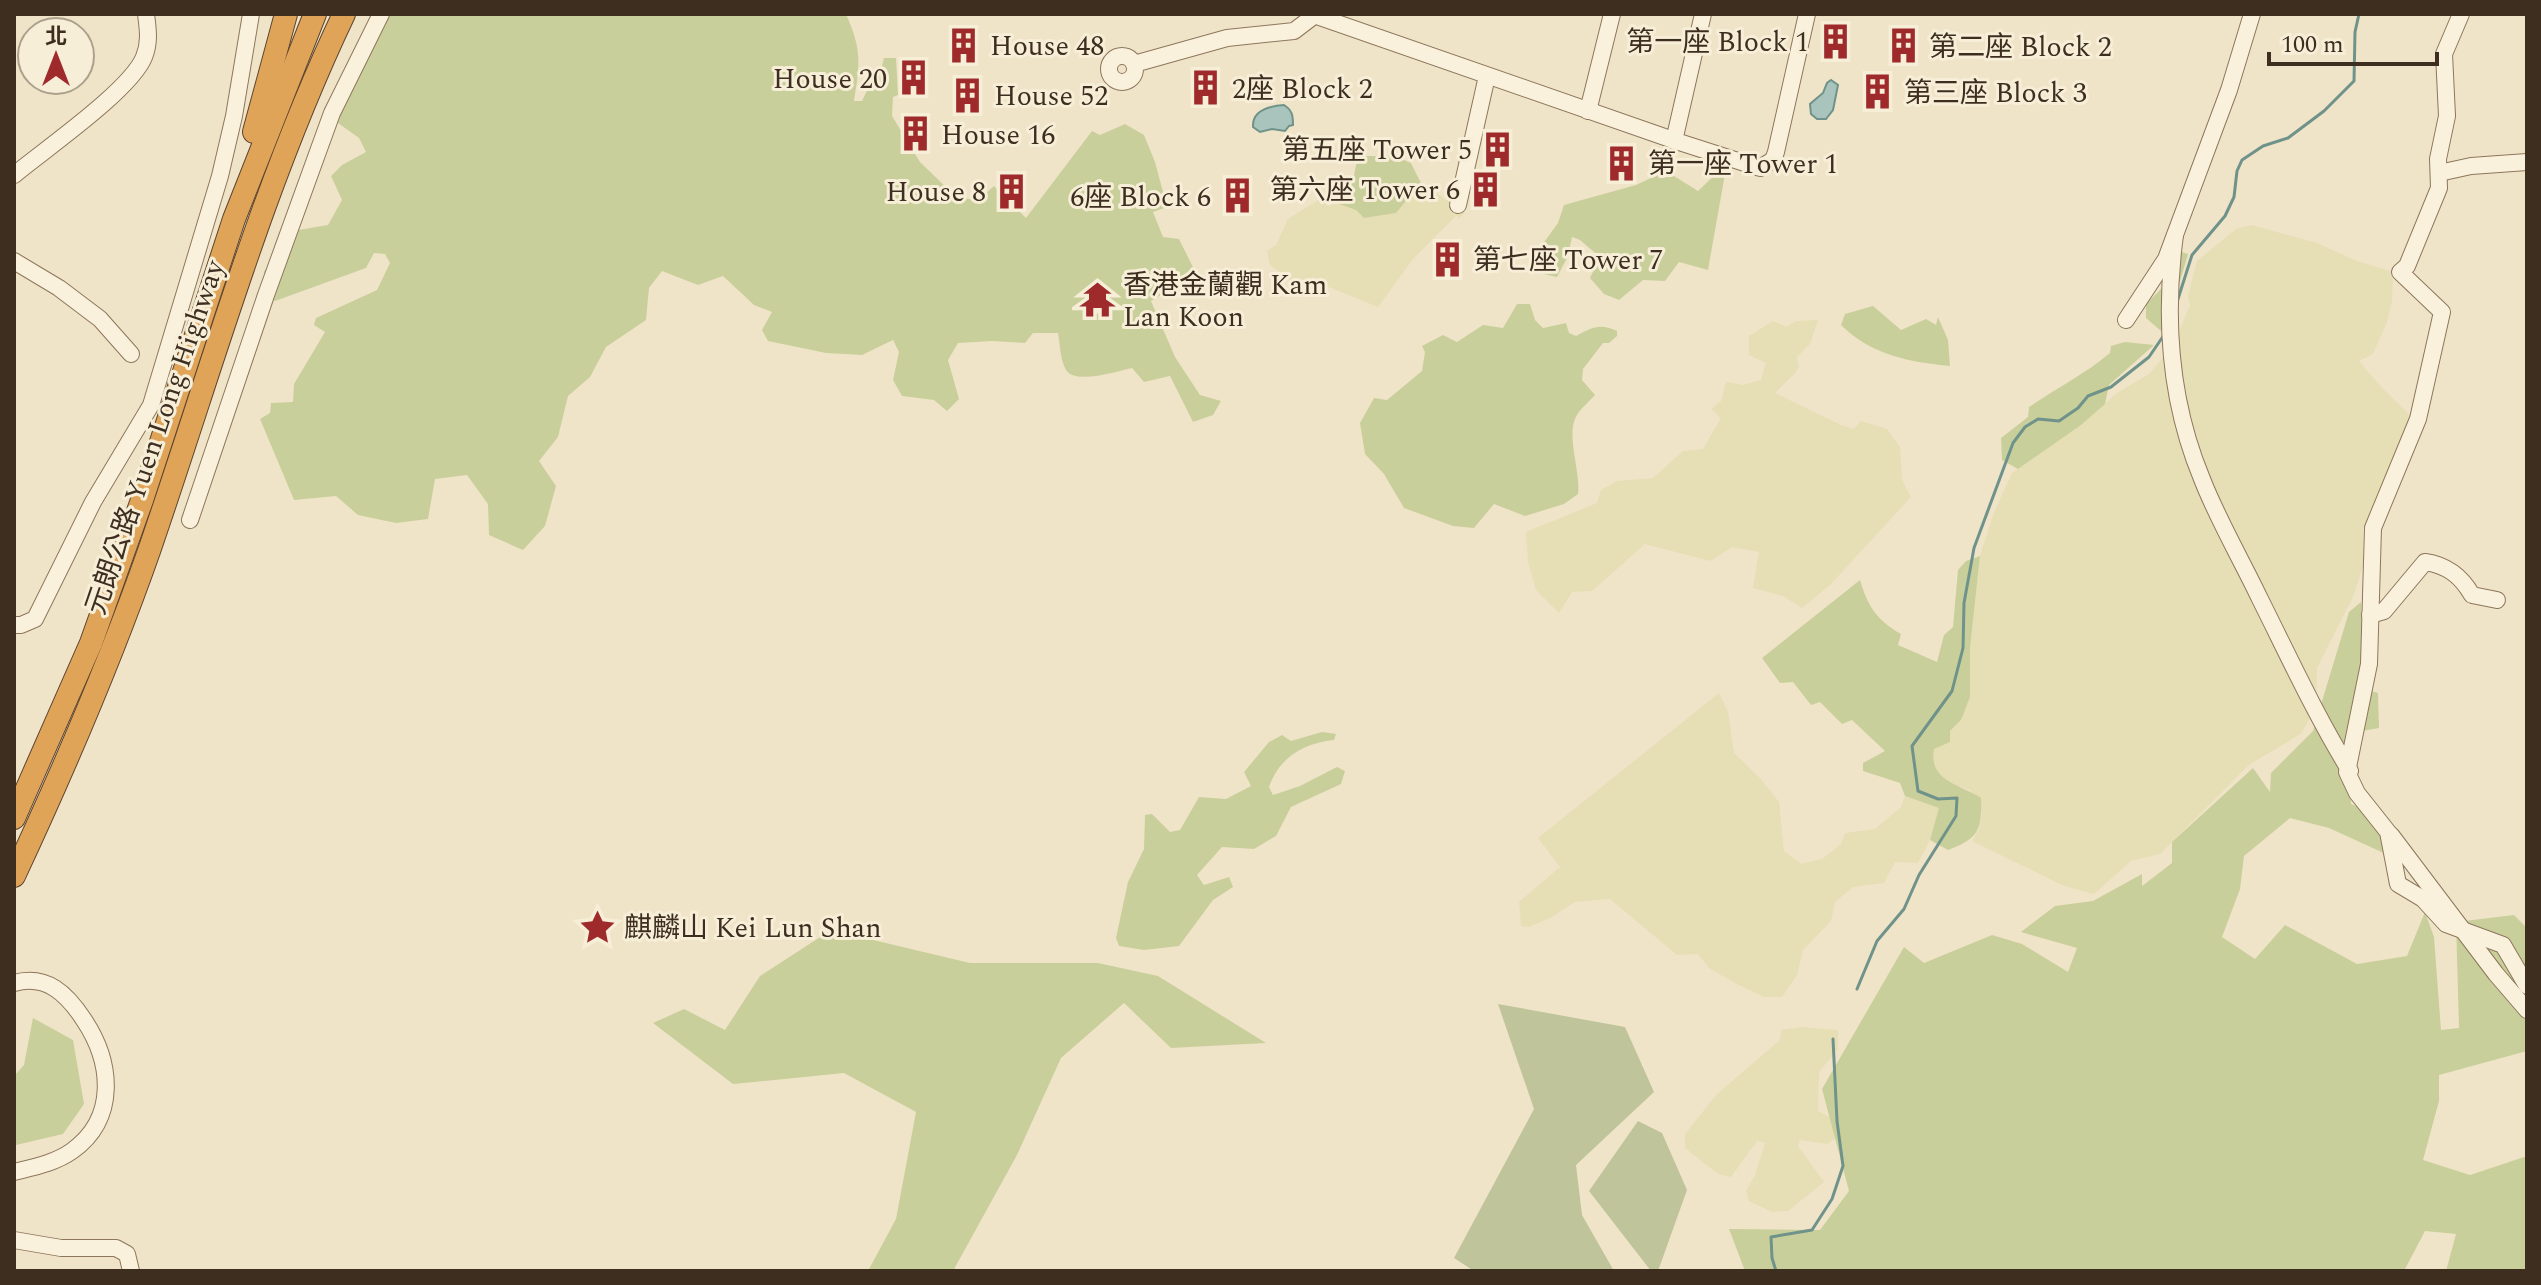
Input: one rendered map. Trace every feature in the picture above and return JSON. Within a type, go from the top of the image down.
[{"type":"highway","points":[[234,219],[286,14]]},
{"type":"highway","name":"元朗公路 Yuen Long Highway","points":[[14,818],[96,629],[142,500],[234,219],[315,14]]},
{"type":"highway","name":"元朗公路 Yuen Long Highway","points":[[14,876],[118,638],[251,245],[302,111],[344,14]]},
{"type":"street","points":[[14,175],[119,90],[143,61],[149,38],[146,14]]},
{"type":"street","points":[[14,625],[35,619],[93,502],[151,405],[220,176],[234,116],[251,14]]},
{"type":"street","points":[[190,520],[332,113],[381,14]]},
{"type":"street","points":[[1588,111],[1612,14]]},
{"type":"street","points":[[1674,141],[1703,14]]},
{"type":"street","points":[[1134,64],[1227,38],[1294,31],[1321,16],[1674,141],[1760,168],[1773,160],[1776,152],[1807,14]]},
{"type":"street","points":[[2126,320],[2166,259],[2229,90],[2252,14]]},
{"type":"street","points":[[2461,14],[2444,54],[2447,116],[2438,159],[2439,188],[2407,266],[2400,272],[2442,312],[2418,419],[2373,528],[2369,664],[2347,772],[2357,793],[2388,832],[2398,884],[2423,899],[2446,924],[2503,945],[2527,986]]},
{"type":"street","points":[[1458,205],[1487,76]]},
{"type":"street","points":[[2439,173],[2471,166],[2527,162]]},
{"type":"street","points":[[2175,235],[2170,289],[2171,335],[2180,412],[2202,479],[2320,722],[2389,833],[2527,1010]]},
{"type":"street","points":[[14,261],[59,288],[100,319],[131,354]]},
{"type":"street","points":[[2370,615],[2384,611],[2425,562],[2442,564],[2464,582],[2472,595],[2497,600]]},
{"type":"street","points":[[14,983],[27,980],[44,983],[66,995],[95,1038],[105,1065],[107,1082],[100,1116],[81,1144],[52,1162],[14,1172]]},
{"type":"street","points":[[14,1240],[61,1248],[116,1248],[127,1254],[131,1271]]},
{"type":"shaded area","points":[[1421,183],[1465,212],[1459,219],[1457,215],[1413,259],[1378,307],[1326,286],[1299,286],[1270,265],[1267,251],[1276,245],[1288,219],[1320,199],[1328,206],[1336,203],[1356,210],[1364,218],[1396,213]]},
{"type":"shaded area","points":[[2251,225],[2317,243],[2357,261],[2393,272],[2392,302],[2387,322],[2373,354],[2359,361],[2410,415],[2400,454],[2363,528],[2363,566],[2354,595],[2317,668],[2316,707],[2301,734],[2250,764],[2160,854],[2131,861],[2094,894],[2064,886],[1972,841],[1982,814],[1970,790],[1948,783],[1937,772],[1932,760],[1933,749],[1961,720],[1970,697],[1970,648],[1980,556],[1993,515],[2012,473],[2081,425],[2117,393],[2149,374],[2173,346],[2190,305],[2188,296],[2197,261],[2236,229]]},
{"type":"shaded area","points":[[1818,320],[1810,344],[1797,357],[1799,366],[1795,373],[1775,393],[1841,425],[1854,429],[1861,421],[1887,429],[1900,447],[1902,480],[1911,497],[1831,584],[1802,608],[1783,596],[1753,588],[1759,552],[1732,547],[1710,561],[1645,544],[1592,591],[1572,592],[1559,613],[1536,590],[1528,562],[1526,532],[1597,503],[1601,490],[1617,481],[1653,478],[1683,451],[1703,449],[1721,418],[1711,409],[1721,401],[1726,382],[1743,385],[1761,380],[1766,363],[1749,355],[1749,336],[1773,321],[1786,327],[1796,321]]},
{"type":"shaded area","points":[[1719,693],[1728,712],[1734,753],[1779,802],[1784,851],[1801,864],[1822,859],[1841,844],[1845,833],[1875,829],[1901,807],[1905,796],[1940,808],[1930,840],[1918,863],[1895,862],[1884,883],[1853,887],[1835,902],[1831,921],[1803,950],[1797,975],[1782,997],[1764,997],[1739,985],[1710,969],[1698,954],[1677,955],[1610,899],[1575,902],[1550,918],[1529,927],[1521,926],[1519,902],[1560,867],[1538,838]]},
{"type":"shaded area","points":[[1802,1027],[1838,1030],[1838,1049],[1819,1072],[1818,1111],[1837,1121],[1839,1136],[1827,1144],[1800,1140],[1798,1146],[1824,1182],[1788,1211],[1772,1212],[1749,1201],[1746,1191],[1755,1175],[1765,1143],[1757,1141],[1731,1177],[1718,1174],[1685,1148],[1685,1134],[1717,1094],[1780,1040],[1781,1030]]},
{"type":"green space","points":[[377,14],[846,14],[855,37],[858,57],[854,101],[862,101],[874,76],[880,73],[884,58],[896,58],[898,95],[893,97],[892,116],[920,162],[954,195],[977,201],[994,186],[1026,218],[1092,131],[1100,135],[1125,124],[1144,135],[1167,207],[1153,212],[1163,237],[1179,239],[1201,283],[1174,287],[1151,301],[1175,357],[1200,395],[1221,401],[1213,415],[1193,422],[1170,376],[1144,382],[1132,368],[1087,377],[1071,374],[1062,361],[1058,333],[1033,333],[1025,343],[958,343],[948,360],[959,399],[947,411],[934,400],[902,396],[893,380],[899,352],[893,340],[862,355],[826,353],[768,341],[762,330],[772,312],[754,305],[723,276],[698,285],[662,271],[649,288],[646,320],[606,347],[590,377],[568,396],[558,437],[539,461],[556,486],[545,526],[523,550],[489,535],[488,504],[467,475],[435,479],[428,519],[396,523],[358,515],[336,496],[294,500],[260,419],[270,413],[271,403],[293,402],[294,384],[325,332],[314,325],[316,318],[377,290],[390,263],[385,254],[374,253],[366,268],[275,301],[266,293],[264,271],[279,258],[276,241],[280,233],[328,225],[342,200],[331,176],[342,165],[366,152],[359,138],[331,118]],"holes":[[[1100,285],[1111,307],[1095,315],[1083,293]]]},
{"type":"green space","points":[[1358,156],[1394,156],[1411,163],[1421,183],[1396,213],[1364,218],[1356,210],[1336,203],[1340,183],[1353,180]]},
{"type":"green space","points":[[1666,171],[1698,191],[1717,173],[1725,174],[1708,270],[1679,262],[1665,281],[1643,280],[1619,300],[1604,294],[1590,278],[1600,257],[1572,237],[1568,256],[1557,277],[1544,274],[1537,252],[1558,223],[1564,205],[1636,185]]},
{"type":"green space","points":[[2176,250],[2188,254],[2169,319],[2161,331],[2146,318],[2146,304],[2165,285]]},
{"type":"green space","points":[[1517,304],[1530,304],[1535,320],[1543,328],[1566,323],[1569,333],[1576,336],[1596,327],[1617,331],[1617,336],[1609,343],[1603,343],[1583,369],[1582,380],[1595,395],[1579,412],[1574,423],[1578,494],[1564,504],[1525,516],[1494,504],[1474,528],[1453,526],[1404,508],[1384,474],[1365,454],[1360,423],[1374,398],[1387,400],[1422,371],[1425,352],[1422,346],[1443,335],[1457,342],[1483,325],[1503,328]]},
{"type":"green space","points":[[1873,306],[1901,330],[1926,319],[1936,325],[1938,317],[1948,340],[1950,366],[1891,355],[1865,344],[1841,325],[1845,314]]},
{"type":"green space","points":[[2125,342],[2154,345],[2109,385],[2105,404],[2081,425],[2018,469],[2002,460],[2001,438],[2028,417],[2029,407],[2100,361],[2110,353],[2111,346]]},
{"type":"green space","points":[[1980,556],[1970,648],[1970,697],[1961,720],[1950,731],[1950,742],[1934,749],[1933,760],[1947,780],[1981,798],[1981,818],[1972,837],[1948,850],[1930,840],[1939,808],[1905,796],[1900,783],[1863,771],[1863,763],[1885,751],[1852,720],[1842,724],[1820,702],[1811,705],[1793,682],[1780,683],[1762,658],[1860,580],[1874,612],[1901,634],[1898,645],[1937,662],[1944,635],[1953,627],[1958,570],[1966,561]]},
{"type":"green space","points":[[2361,602],[2364,689],[2378,693],[2379,728],[2350,733],[2351,804],[2385,818],[2386,854],[2329,828],[2290,818],[2244,856],[2240,889],[2222,937],[2255,959],[2285,925],[2357,964],[2407,956],[2425,912],[2434,937],[2441,1030],[2459,1028],[2456,922],[2514,915],[2527,928],[2527,1051],[2439,1075],[2439,1101],[2423,1160],[2470,1175],[2527,1156],[2527,1271],[2446,1271],[2456,1234],[2425,1231],[2404,1271],[1745,1271],[1729,1229],[1820,1230],[1849,1191],[1822,1089],[1904,947],[1924,963],[1992,935],[2022,944],[2068,972],[2077,948],[2021,932],[2055,906],[2093,901],[2142,874],[2142,886],[2172,863],[2172,842],[2253,768],[2270,792],[2271,773],[2313,731],[2349,612]]},
{"type":"green space","points":[[1322,732],[1336,734],[1334,740],[1312,745],[1294,754],[1279,768],[1269,787],[1273,795],[1300,786],[1337,767],[1345,771],[1341,784],[1291,807],[1276,836],[1254,849],[1222,847],[1197,875],[1204,885],[1229,877],[1233,887],[1213,900],[1179,946],[1144,950],[1119,946],[1116,938],[1128,882],[1144,849],[1145,815],[1152,814],[1170,832],[1180,830],[1199,797],[1226,799],[1251,786],[1244,772],[1269,742],[1282,735],[1291,741]]},
{"type":"green space","points":[[831,930],[970,963],[1098,963],[1158,976],[1266,1043],[1171,1048],[1124,1003],[1061,1058],[1017,1155],[953,1271],[868,1271],[896,1219],[916,1112],[844,1073],[733,1084],[653,1023],[684,1009],[725,1030],[760,976]]},
{"type":"green space","points":[[1498,1004],[1625,1027],[1654,1092],[1576,1165],[1582,1215],[1614,1271],[1474,1271],[1454,1258],[1534,1109]]},
{"type":"green space","points":[[33,1018],[73,1040],[84,1104],[63,1134],[16,1145],[14,1076],[24,1065]]},
{"type":"green space","points":[[1638,1121],[1662,1133],[1687,1190],[1658,1271],[1651,1271],[1589,1191]]},
{"type":"water","points":[[1831,80],[1838,85],[1833,110],[1826,119],[1817,119],[1811,114],[1810,104],[1823,93]]},
{"type":"water","points":[[1284,105],[1293,121],[1293,125],[1285,131],[1272,129],[1260,132],[1253,127],[1258,113]]},
{"type":"waterway","points":[[2177,302],[2192,255],[2225,216],[2234,197],[2237,171],[2242,160],[2263,146],[2288,138],[2324,111],[2354,81],[2355,32],[2359,14]]},
{"type":"waterway","points":[[1857,989],[1877,941],[1904,909],[1919,875],[1956,816],[1957,798],[1938,799],[1918,791],[1912,746],[1952,691],[1963,648],[1964,603],[1974,548],[2013,443],[2025,427],[2038,419],[2059,421],[2078,408],[2088,396],[2111,387],[2149,357],[2164,335]]},
{"type":"waterway","points":[[1776,1271],[1771,1237],[1812,1230],[1832,1199],[1843,1166],[1837,1121],[1833,1039]]},
{"type":"place","name":"第一座 Block 1","points":[[1835,41]]},
{"type":"place","name":"House 48","points":[[964,45]]},
{"type":"place","name":"第二座 Block 2","points":[[1903,46]]},
{"type":"place","name":"House 20","points":[[913,78]]},
{"type":"place","name":"2座 Block 2","points":[[1206,88]]},
{"type":"place","name":"第三座 Block 3","points":[[1878,92]]},
{"type":"place","name":"House 52","points":[[968,95]]},
{"type":"place","name":"House 16","points":[[915,134]]},
{"type":"place","name":"第五座 Tower 5","points":[[1498,149]]},
{"type":"place","name":"第一座 Tower 1","points":[[1622,163]]},
{"type":"place","name":"第六座 Tower 6","points":[[1486,189]]},
{"type":"place","name":"House 8","points":[[1012,191]]},
{"type":"place","name":"6座 Block 6","points":[[1237,196]]},
{"type":"place","name":"第七座 Tower 7","points":[[1447,259]]},
{"type":"place","name":"香港金蘭觀 Kam Lan Koon","points":[[1097,300]]},
{"type":"place","name":"麒麟山 Kei Lun Shan","points":[[598,927]]}]
